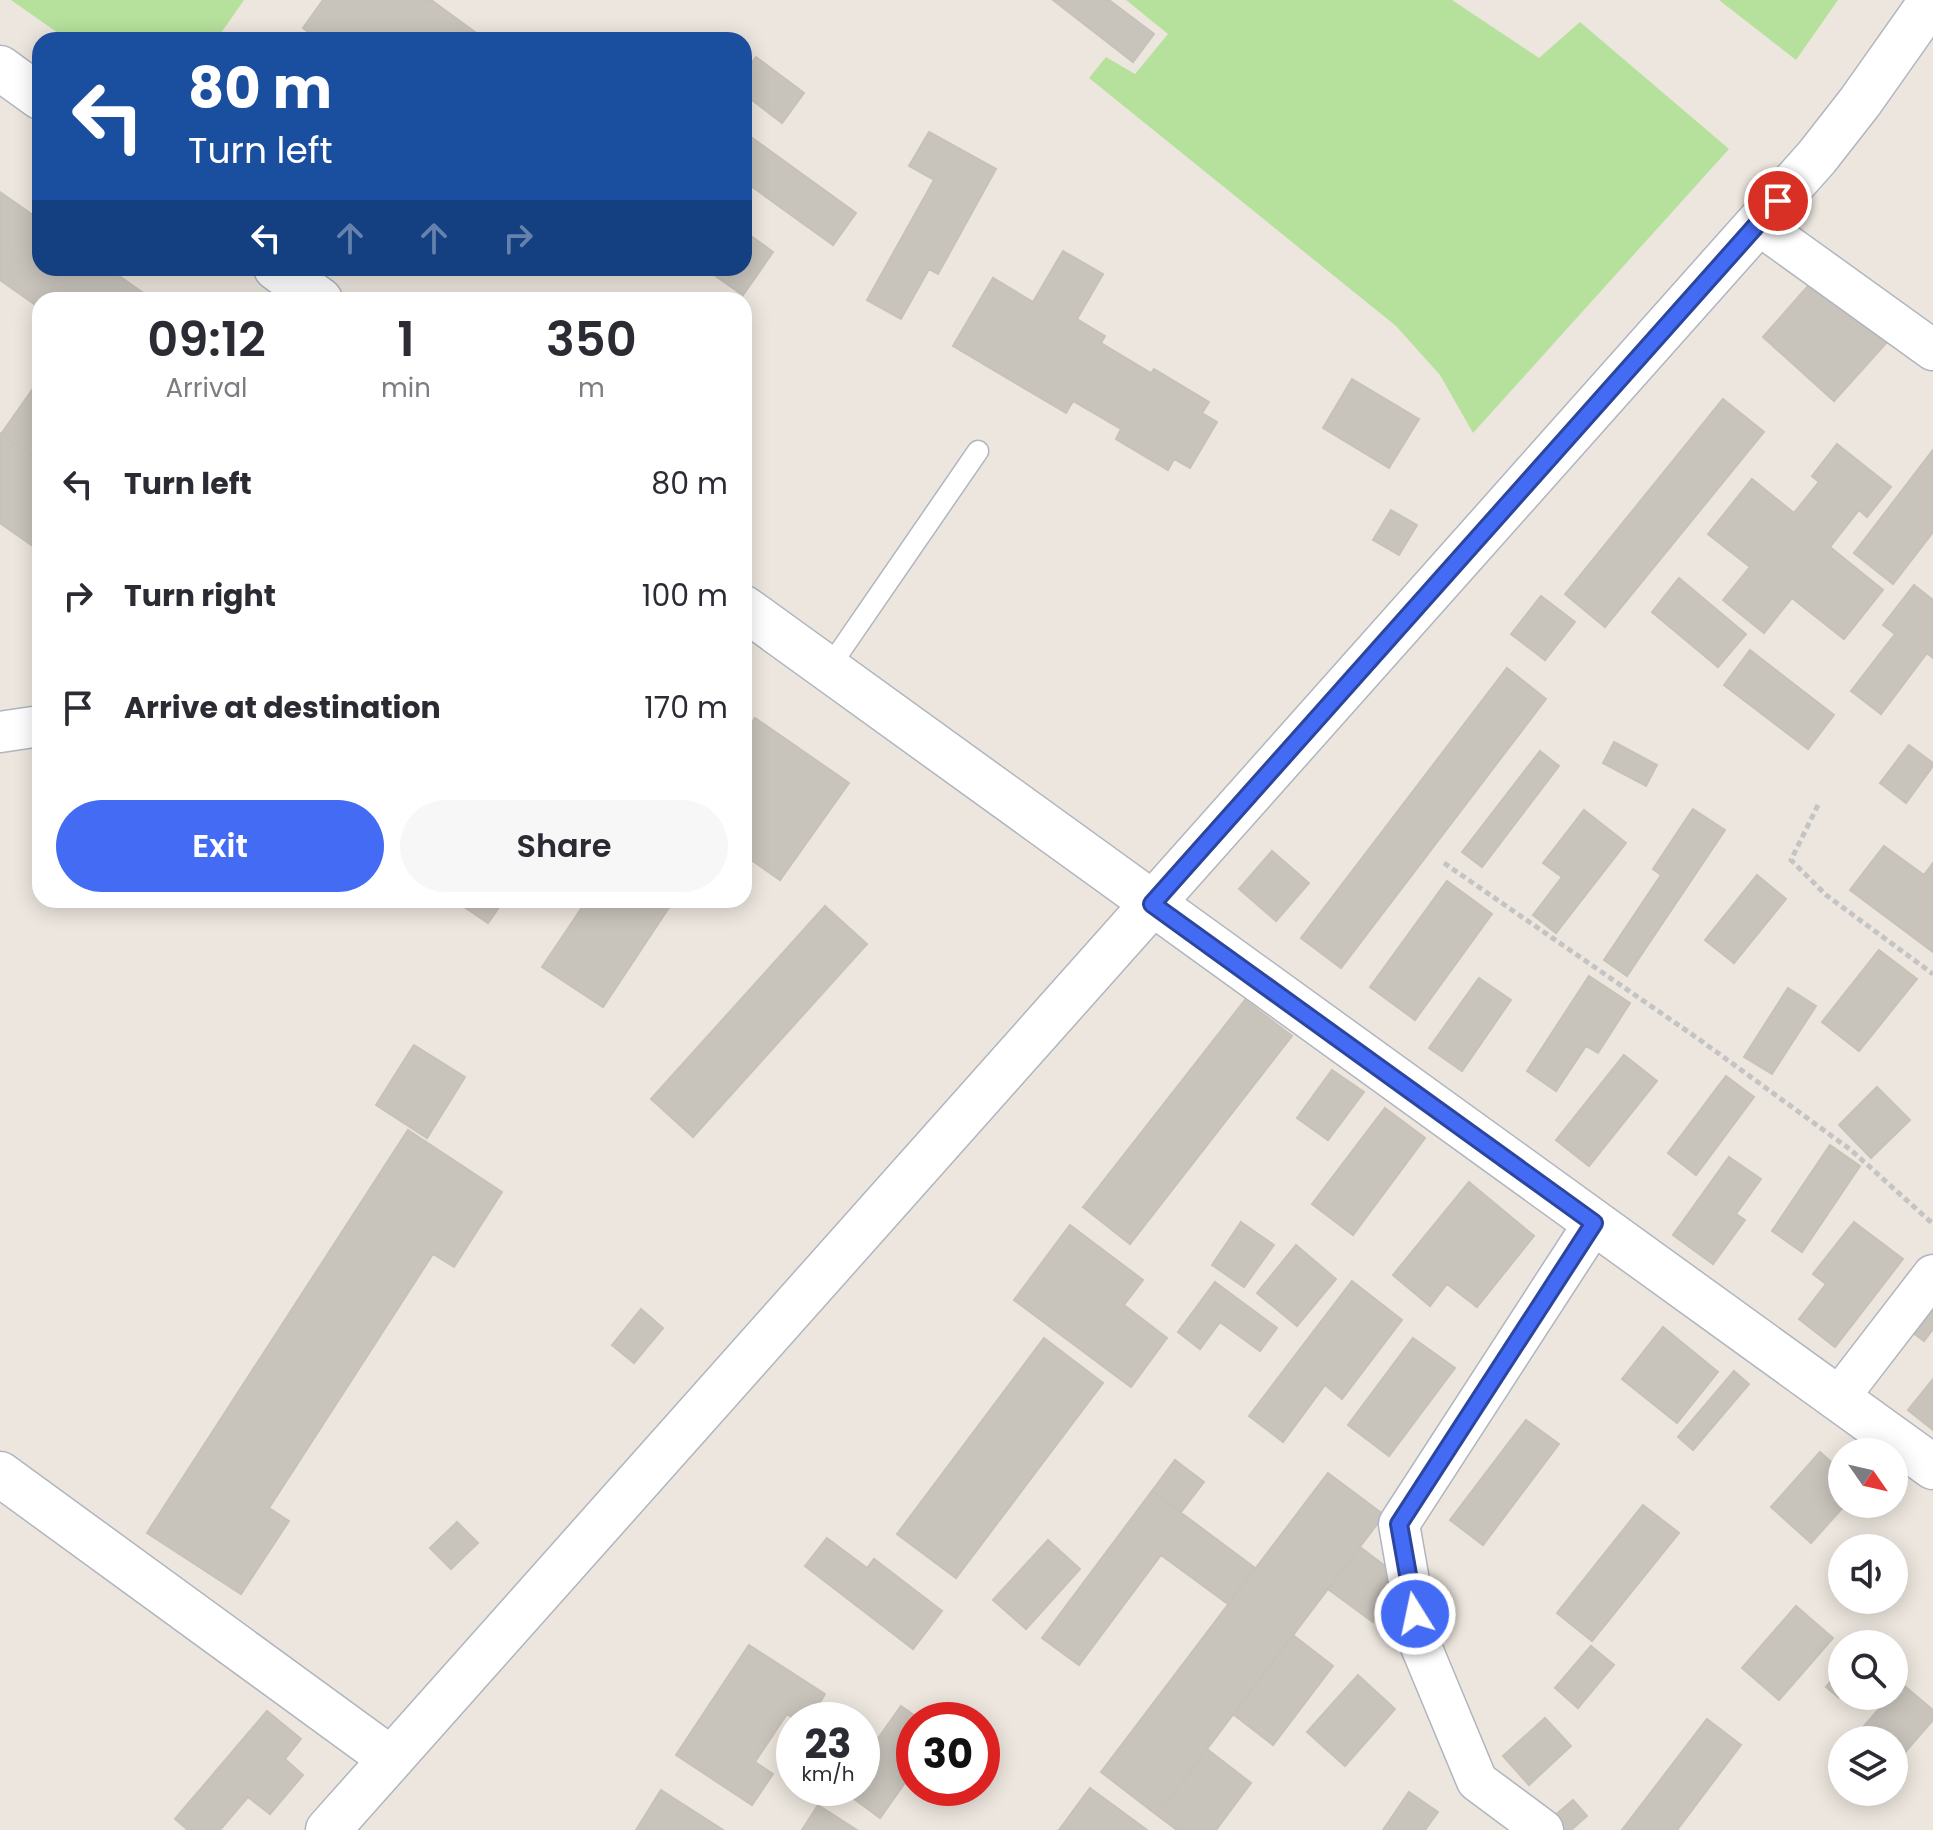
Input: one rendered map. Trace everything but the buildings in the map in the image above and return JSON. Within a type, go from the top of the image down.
[{"type":"street","points":[[328,1830],[1817,157],[1932,0]]},
{"type":"street","points":[[0,68],[32,91]]},
{"type":"street","points":[[1758,224],[1933,350]]},
{"type":"street","points":[[287,276],[309,292]]},
{"type":"street","points":[[752,614],[1933,1467]]},
{"type":"street","points":[[0,732],[32,727]]},
{"type":"street","points":[[1543,1830],[1477,1781],[1420,1644],[1399,1524],[1594,1223]]},
{"type":"street","points":[[1839,1397],[1933,1275]]},
{"type":"street","points":[[0,1474],[391,1759]]},
{"type":"lane","points":[[828,669],[978,451]]},
{"type":"path","points":[[1818,805],[1791,860],[1826,895],[1933,974]]},
{"type":"path","points":[[1444,863],[1700,1040],[1851,1150],[1933,1224]]},
{"type":"green space","points":[[11,0],[244,0],[222,32],[57,32]]},
{"type":"green space","points":[[1126,0],[1452,0],[1539,58],[1580,22],[1729,149],[1473,433],[1440,375],[1396,326],[1089,78],[1106,57],[1135,74],[1168,34]]},
{"type":"green space","points":[[1719,0],[1838,0],[1796,60]]},
{"type":"route","points":[[1415,1614],[1399,1524],[1594,1223],[1152,904],[1778,201]]}]
